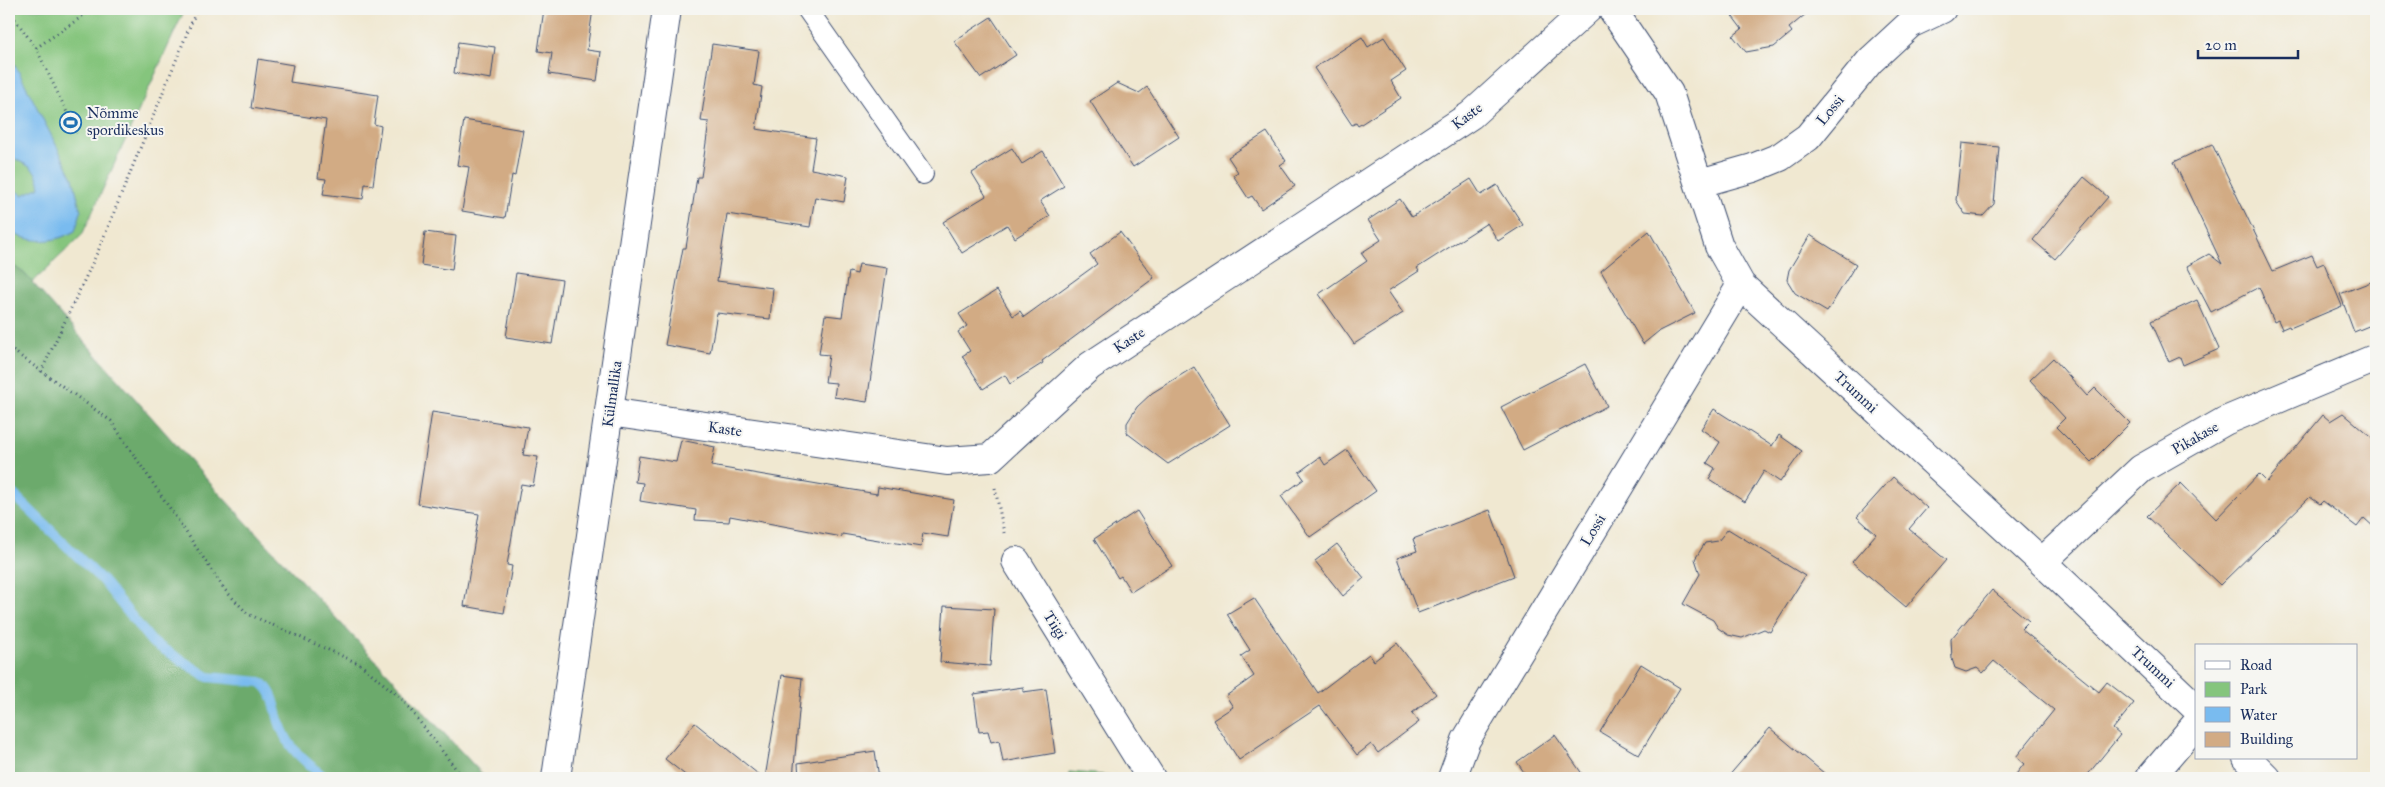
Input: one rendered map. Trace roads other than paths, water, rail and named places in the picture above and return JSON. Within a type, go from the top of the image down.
[{"type":"street","name":"Külmallika","points":[[556,778],[667,9]]},
{"type":"street","name":"Kaste","points":[[609,412],[947,461],[990,458],[1090,366],[1471,115],[1588,9]]},
{"type":"street","name":"Trummi","points":[[1612,9],[1669,93],[1700,183],[1719,246],[1741,286],[2042,562],[2195,707]]},
{"type":"street","name":"Lossi","points":[[1700,183],[1753,168],[1780,157],[1808,137],[1870,61],[1910,24],[1942,9]]},
{"type":"street","name":"Lossi","points":[[1452,778],[1466,740],[1741,286]]},
{"type":"street","name":"Pikakase","points":[[2042,562],[2141,469],[2225,421],[2376,358]]},
{"type":"street","name":"Tiigi","points":[[1016,561],[1151,778]]},
{"type":"street","points":[[2150,778],[2195,725]]},
{"type":"street","points":[[2249,760],[2267,778]]},
{"type":"lane","points":[[808,9],[923,174]]},
{"type":"water","points":[[9,53],[73,178],[81,212],[75,231],[50,240],[34,240],[9,232],[9,187],[23,195],[40,187],[33,169],[9,154]]},
{"type":"waterway","points":[[9,390],[9,396]]},
{"type":"waterway","points":[[9,490],[103,581],[152,642],[208,677],[260,682],[265,685],[271,694],[279,721],[292,747],[325,778]]},
{"type":"place","name":"Nõmme spordikeskus","points":[[71,122]]}]
